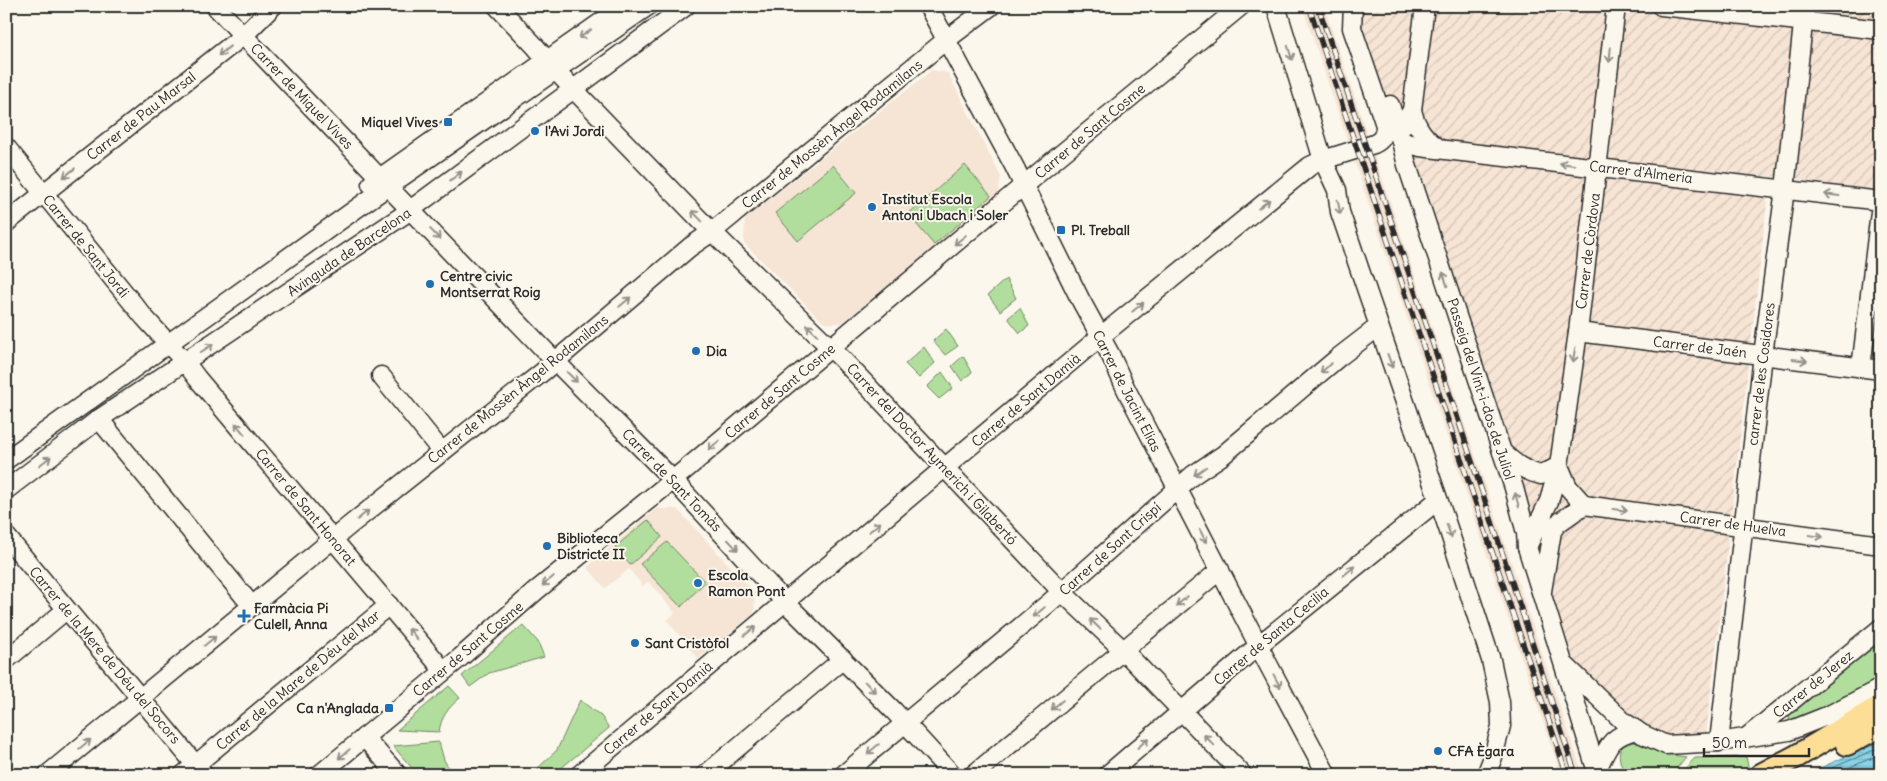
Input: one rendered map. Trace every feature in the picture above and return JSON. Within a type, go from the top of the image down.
[{"type":"main road","points":[[1761,775],[1881,706]]},
{"type":"main road","points":[[1784,775],[1881,725]]},
{"type":"street","name":"Carrer de Miquel Vives","points":[[215,6],[385,182]]},
{"type":"street","name":"Carrer de Pau Marsal","points":[[6,223],[244,35],[273,6]]},
{"type":"street","name":"Carrer del Doctor Aymerich i Gilabertó","points":[[497,6],[551,65],[712,232],[831,348],[1062,592],[1123,650],[1243,775]]},
{"type":"street","points":[[6,446],[164,339],[551,65],[624,6]]},
{"type":"street","points":[[551,65],[648,6]]},
{"type":"street","name":"Avinguda de Barcelona","points":[[6,490],[100,419],[411,209],[686,6]]},
{"type":"street","name":"Carrer de Jacint Elias","points":[[928,6],[1024,186],[1100,338],[1327,775]]},
{"type":"street","name":"Carrer de Mossèn Àngel Rodamilans","points":[[47,775],[555,361],[690,247],[712,232],[946,40],[991,6]]},
{"type":"street","name":"Carrer de Sant Cosme","points":[[319,775],[545,584],[673,480],[1241,6]]},
{"type":"street","points":[[1276,6],[1323,160],[1337,190],[1340,212],[1491,660],[1500,702],[1501,726],[1486,775]]},
{"type":"street","name":"Carrer de Sant Damià","points":[[579,775],[1100,338],[1310,166],[1381,140],[1385,131],[1384,120],[1352,28],[1353,6]]},
{"type":"street","name":"Passeig del Vint-i-dos de Juliol","points":[[1353,6],[1364,27],[1400,136],[1407,165],[1502,451],[1526,533],[1527,547],[1541,594],[1598,772]]},
{"type":"street","points":[[1425,6],[1412,110],[1414,121],[1421,132],[1431,143],[1440,149]]},
{"type":"street","name":"Carrer de Còrdova","points":[[1527,547],[1550,501],[1559,466],[1578,332],[1616,6]]},
{"type":"street","points":[[1661,6],[1804,14],[1881,30]]},
{"type":"street","name":"carrer de les Cosidores","points":[[1719,742],[1804,14]]},
{"type":"street","points":[[1400,136],[1412,110]]},
{"type":"street","name":"Carrer d'Almeria","points":[[1400,136],[1420,146],[1440,149],[1881,201]]},
{"type":"street","name":"Carrer de Sant Jordi","points":[[6,147],[164,339]]},
{"type":"street","name":"Carrer de Sant Tomàs","points":[[385,182],[555,361],[673,480],[785,602],[843,659],[953,775]]},
{"type":"street","points":[[1861,368],[1881,204]]},
{"type":"street","name":"Carrer de Sant Crispí","points":[[843,775],[1062,592],[1178,489],[1223,455],[1339,357],[1378,327]]},
{"type":"street","name":"Carrer de Jaén","points":[[1578,332],[1881,370]]},
{"type":"street","points":[[6,460],[164,339]]},
{"type":"street","name":"Carrer de Sant Honorat","points":[[164,339],[444,671]]},
{"type":"street","points":[[380,376],[442,452]]},
{"type":"street","points":[[100,419],[252,606]]},
{"type":"street","points":[[1502,451],[1517,466],[1541,476],[1559,466],[1568,487],[1584,505],[1557,524],[1552,531],[1541,594]]},
{"type":"street","name":"Carrer de Santa Cecilia","points":[[1107,775],[1170,719],[1182,712],[1259,645],[1438,500]]},
{"type":"street","name":"Carrer de Huelva","points":[[1584,505],[1881,545]]},
{"type":"street","name":"Carrer de la Mere de Déu del Socors","points":[[6,536],[140,698],[194,771]]},
{"type":"street","points":[[973,775],[1220,570]]},
{"type":"street","name":"Carrer de la Mare de Déu del Mar","points":[[194,771],[389,605]]},
{"type":"street","points":[[6,660],[66,610]]},
{"type":"street","name":"Carrer de Jerez","points":[[1745,739],[1881,628]]},
{"type":"street","points":[[705,775],[843,659]]},
{"type":"street","points":[[1564,664],[1624,722],[1666,745],[1719,742],[1789,731],[1829,715],[1881,688]]},
{"type":"street","points":[[1598,772],[1613,740],[1624,733],[1636,730]]},
{"type":"street","points":[[364,737],[398,775]]},
{"type":"shaded area","points":[[1302,6],[1324,6],[1583,775],[1561,775]]},
{"type":"shaded area","points":[[1349,6],[1881,6],[1881,191],[1770,176],[1706,735],[1636,739],[1587,700]]},
{"type":"shaded area","name":"Institut Escola Antoni Ubach i Soler","points":[[932,70],[948,73],[1001,177],[998,194],[842,323],[824,323],[744,243],[745,219]]},
{"type":"shaded area","name":"Escola Ramon Pont","points":[[656,509],[677,509],[755,593],[754,613],[698,659],[667,620],[675,613],[648,581],[643,586],[629,569],[605,588],[587,567]]},
{"type":"green space","points":[[833,165],[856,193],[798,241],[775,213]]},
{"type":"green space","points":[[965,165],[991,196],[934,245],[908,214]]},
{"type":"green space","points":[[1006,279],[1016,298],[1000,311],[988,295]]},
{"type":"green space","points":[[1020,308],[1029,326],[1020,333],[1008,318]]},
{"type":"green space","points":[[946,329],[958,346],[945,355],[933,341]]},
{"type":"green space","points":[[924,347],[935,363],[919,378],[905,364]]},
{"type":"green space","points":[[963,356],[972,372],[962,381],[952,366]]},
{"type":"green space","points":[[942,372],[953,388],[939,399],[927,387]]},
{"type":"green space","points":[[648,520],[662,537],[630,565],[615,547]]},
{"type":"green space","points":[[667,542],[705,582],[681,607],[640,564]]},
{"type":"green space","points":[[523,625],[538,642],[544,657],[489,673],[470,687],[462,676]]},
{"type":"green space","points":[[1881,636],[1881,679],[1826,709],[1794,723],[1785,712]]},
{"type":"green space","points":[[449,686],[460,698],[446,713],[441,722],[439,732],[397,730]]},
{"type":"green space","points":[[580,700],[601,716],[609,728],[553,775],[543,775],[537,769],[557,750]]},
{"type":"green space","points":[[439,742],[444,760],[453,775],[418,775],[393,746]]},
{"type":"green space","points":[[1634,742],[1665,754],[1686,757],[1671,775],[1625,775],[1619,754],[1620,750],[1623,746]]},
{"type":"green space","points":[[1746,757],[1749,770],[1740,775],[1679,775],[1695,758]]},
{"type":"water","points":[[1881,741],[1881,775],[1804,775]]},
{"type":"railway","points":[[1309,6],[1567,775]]},
{"type":"railway","points":[[1318,6],[1576,775]]},
{"type":"place","name":"Miquel Vives","points":[[448,122]]},
{"type":"place","name":"l'Avi Jordi","points":[[535,131]]},
{"type":"place","name":"Institut Escola Antoni Ubach i Soler","points":[[872,207]]},
{"type":"place","name":"Pl. Treball","points":[[1061,230]]},
{"type":"place","name":"Centre civic Montserrat Roig","points":[[430,284]]},
{"type":"place","name":"Dia","points":[[696,351]]},
{"type":"place","name":"Biblioteca Districte II","points":[[547,546]]},
{"type":"place","name":"Escola Ramon Pont","points":[[698,583]]},
{"type":"place","name":"Farmàcia Pi Culell, Anna","points":[[244,616]]},
{"type":"place","name":"Sant Cristòfol","points":[[635,643]]},
{"type":"place","name":"Ca n'Anglada","points":[[389,708]]},
{"type":"place","name":"CFA Ègara","points":[[1438,751]]}]
